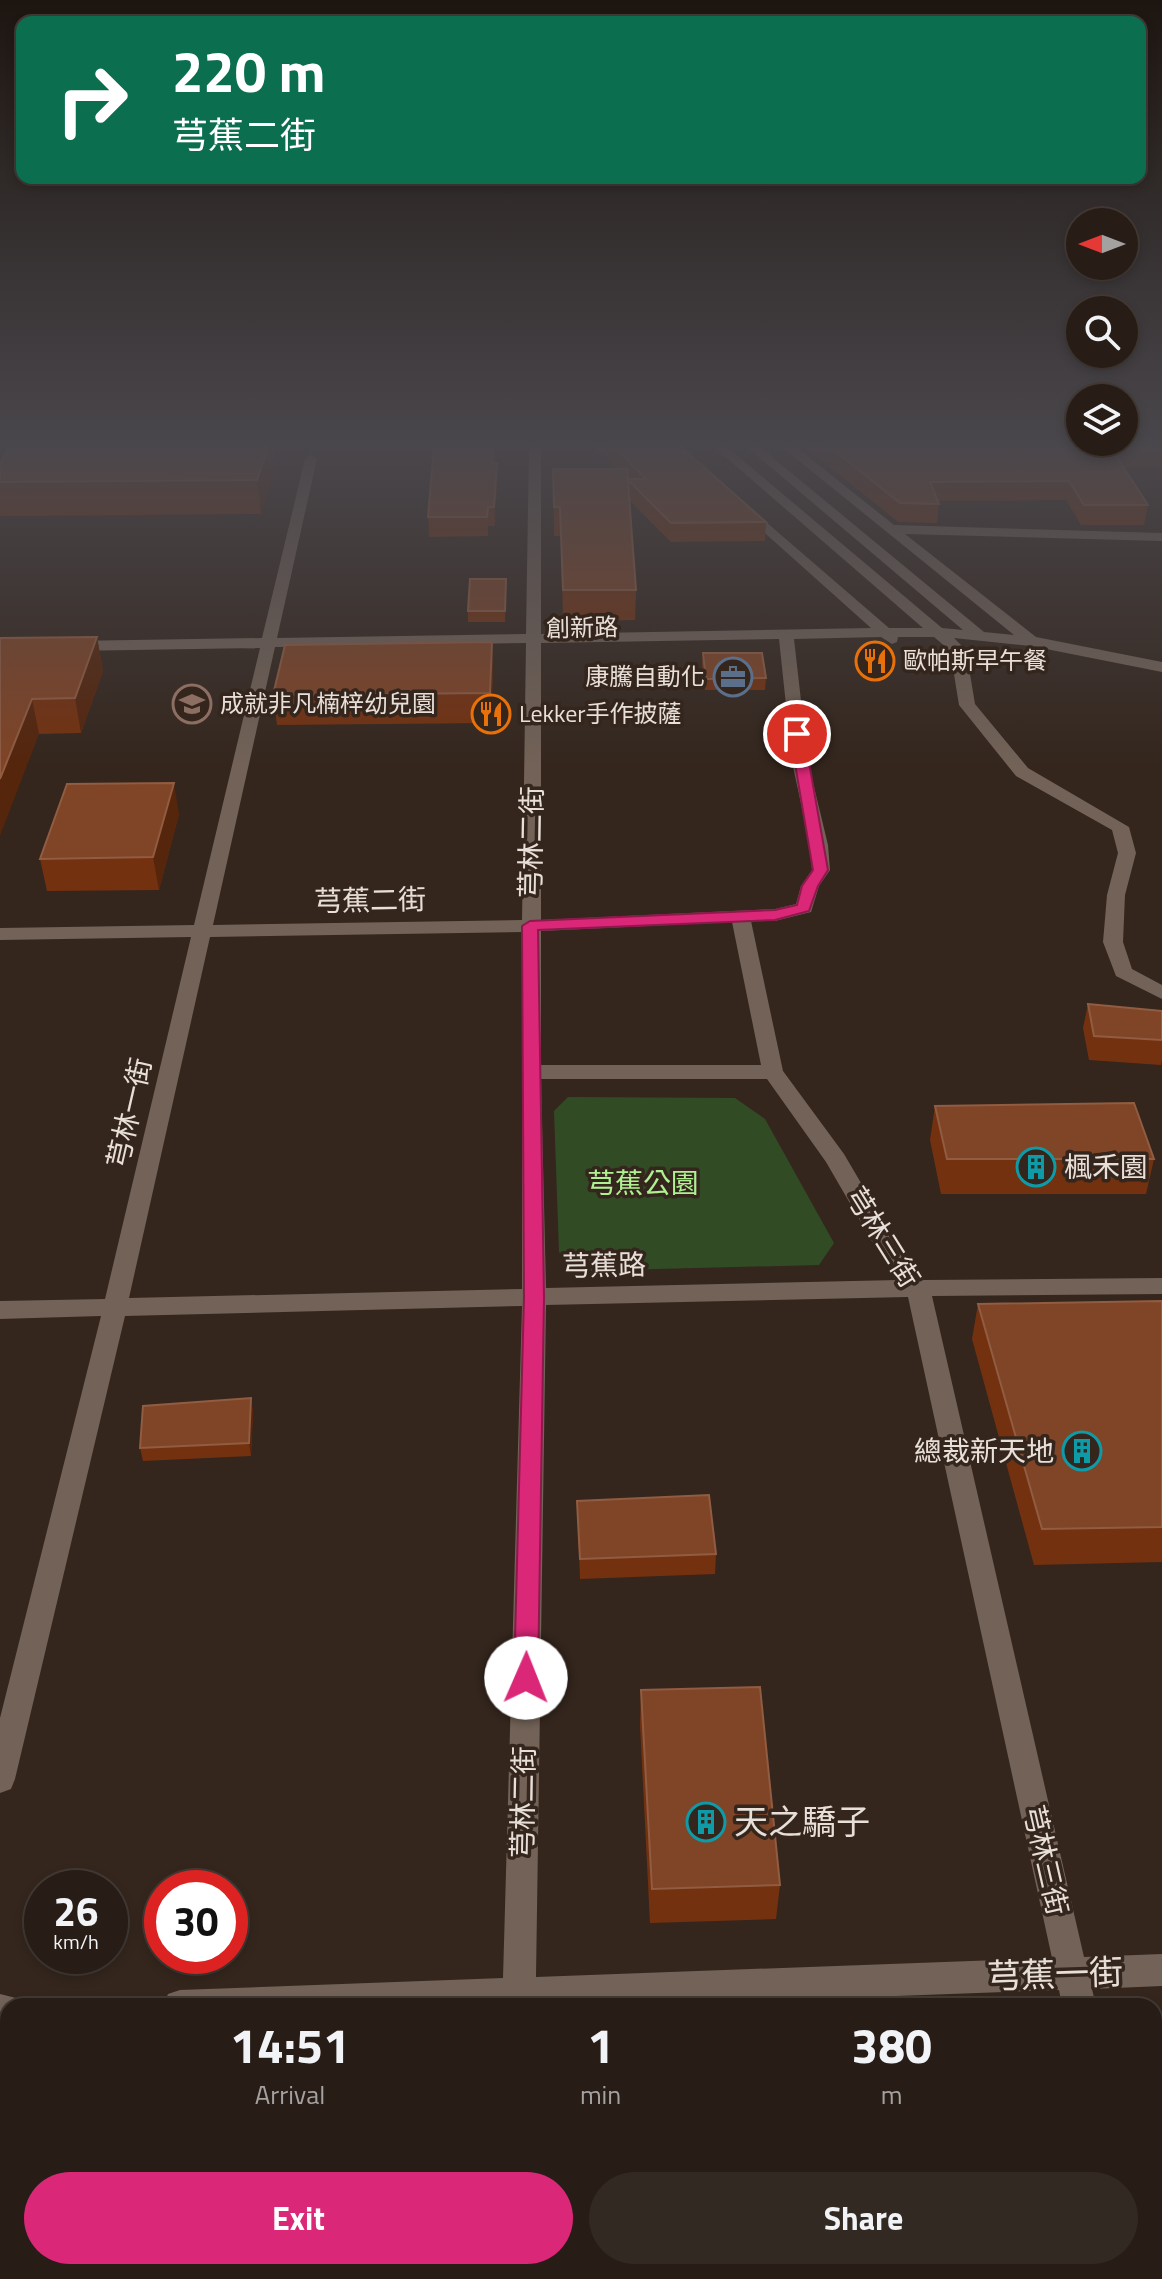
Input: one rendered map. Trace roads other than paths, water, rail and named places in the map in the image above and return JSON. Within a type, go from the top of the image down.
[{"type":"street","name":"芎林一街","points":[[0,1779],[115,1308],[289,553]]},
{"type":"street","name":"芎林二街","points":[[520,1998],[534,1297],[530,926],[534,553]]},
{"type":"street","points":[[796,553],[899,645]]},
{"type":"street","points":[[844,553],[954,646],[960,662],[967,705],[1022,772],[1120,827],[1127,853],[1116,895],[1113,942],[1123,972],[1162,993]]},
{"type":"street","points":[[880,553],[978,635],[954,646]]},
{"type":"street","points":[[921,553],[1028,647]]},
{"type":"street","name":"創新路","points":[[786,643],[886,633],[978,635],[1162,679]]},
{"type":"street","name":"創新路","points":[[62,658],[267,650],[786,643],[1028,647],[1162,667]]},
{"type":"street","points":[[740,916],[775,915],[804,908],[810,886],[821,870],[819,845],[800,762],[786,643]]},
{"type":"street","name":"創新路","points":[[47,646],[267,650]]},
{"type":"street","name":"芎蕉二街","points":[[0,934],[530,926],[740,916]]},
{"type":"street","name":"芎林三街","points":[[740,916],[773,1072],[836,1159],[895,1261],[918,1288],[1077,1998]]},
{"type":"street","points":[[530,1072],[773,1072]]},
{"type":"street","name":"芎蕉路","points":[[0,1310],[918,1288],[1162,1286]]},
{"type":"street","name":"芎蕉一街","points":[[577,1998],[1162,1970]]},
{"type":"place","name":"歐帕斯早午餐","points":[[875,661]]},
{"type":"place","name":"康騰自動化","points":[[733,677]]},
{"type":"place","name":"成就非凡楠梓幼兒園","points":[[192,704]]},
{"type":"place","name":"Lekker手作披薩","points":[[491,714]]},
{"type":"place","name":"楓禾園","points":[[1036,1167]]},
{"type":"place","name":"總裁新天地","points":[[1082,1451]]},
{"type":"place","name":"天之驕子","points":[[706,1822]]},
{"type":"park label","name":"芎蕉公園","points":[[643,1183]]}]
